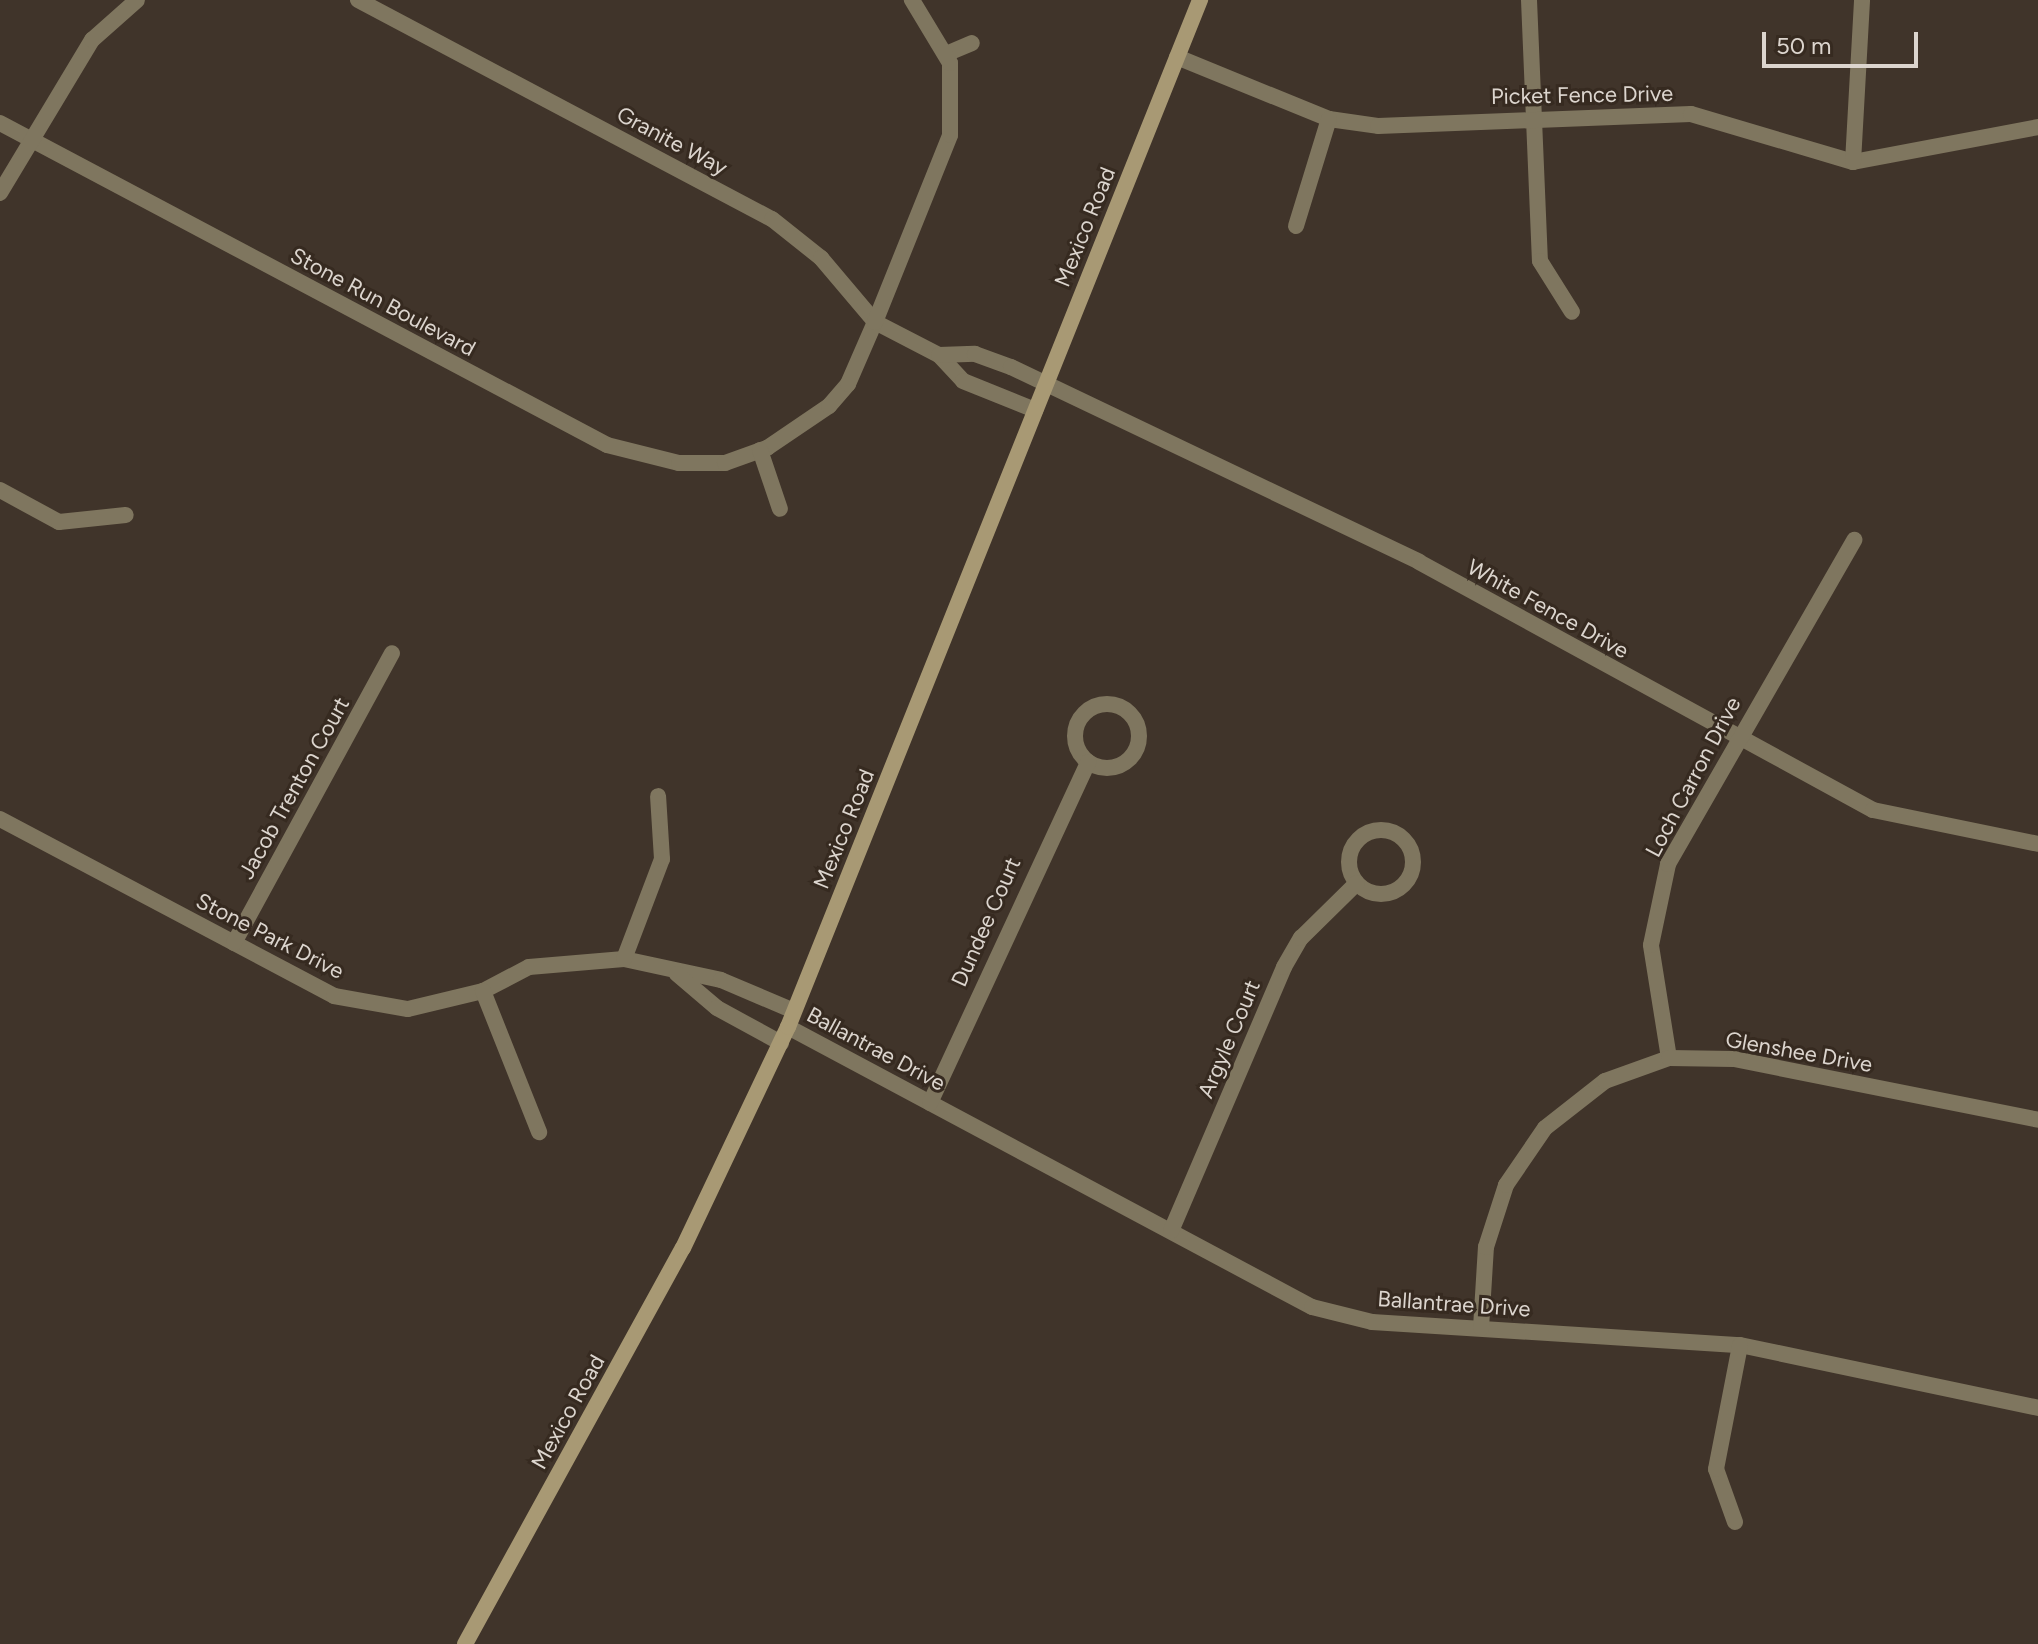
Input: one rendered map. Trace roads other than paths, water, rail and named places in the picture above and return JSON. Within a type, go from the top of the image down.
[{"type":"street","points":[[0,193],[29,139],[92,40],[137,0]]},
{"type":"street","name":"Granite Way","points":[[358,0],[772,219],[821,258],[875,322],[939,355],[963,381],[1035,410]]},
{"type":"street","points":[[912,0],[946,54],[972,43]]},
{"type":"street","name":"Mexico Road","points":[[465,1644],[683,1248],[781,1043],[1200,0]]},
{"type":"street","points":[[1529,0],[1540,261],[1572,312]]},
{"type":"street","points":[[1853,162],[1862,0]]},
{"type":"street","name":"Stone Run Boulevard","points":[[0,123],[607,445],[679,463],[725,463],[760,450],[829,406],[848,384],[950,135],[946,54]]},
{"type":"street","name":"Picket Fence Drive","points":[[1177,57],[1329,119],[1378,126],[1534,115],[1691,114],[1853,162],[2038,127]]},
{"type":"street","points":[[1296,226],[1329,119]]},
{"type":"street","name":"Granite Way","points":[[939,355],[975,354],[1045,383]]},
{"type":"street","name":"White Fence Drive","points":[[1045,383],[1419,562],[1736,740],[1873,810],[2038,844]]},
{"type":"street","points":[[760,450],[780,509]]},
{"type":"street","points":[[0,490],[59,522],[126,515]]},
{"type":"street","name":"Loch Carron Drive","points":[[1669,1058],[1656,1007],[1653,932],[1668,864],[1736,740],[1854,540]]},
{"type":"street","name":"Jacob Trenton Court","points":[[234,943],[392,653]]},
{"type":"street","points":[[1104,704],[1126,709],[1138,725],[1134,755],[1107,768],[1088,762],[1075,733],[1084,713],[1104,704]]},
{"type":"street","name":"Dundee Court","points":[[930,1103],[1088,762]]},
{"type":"street","points":[[624,959],[662,859],[658,796]]},
{"type":"street","name":"Stone Park Drive","points":[[0,819],[334,996],[408,1009],[483,991],[529,967],[624,959],[675,973],[721,980],[791,1019]]},
{"type":"street","points":[[1378,830],[1407,843],[1412,872],[1400,888],[1381,895],[1357,883],[1349,859],[1358,839],[1378,830]]},
{"type":"street","name":"Argyle Court","points":[[1171,1231],[1284,967],[1301,938],[1357,883]]},
{"type":"street","name":"Stone Park Drive","points":[[675,973],[717,1008],[781,1043]]},
{"type":"street","points":[[483,991],[539,1132]]},
{"type":"street","name":"Ballantrae Drive","points":[[791,1019],[930,1103],[1312,1307],[1372,1322],[1740,1345],[2038,1408]]},
{"type":"street","name":"Glenshee Drive","points":[[1481,1328],[1486,1247],[1506,1185],[1545,1128],[1605,1081],[1669,1058],[1734,1059],[2038,1120]]},
{"type":"street","points":[[1735,1522],[1716,1469],[1740,1345]]}]
